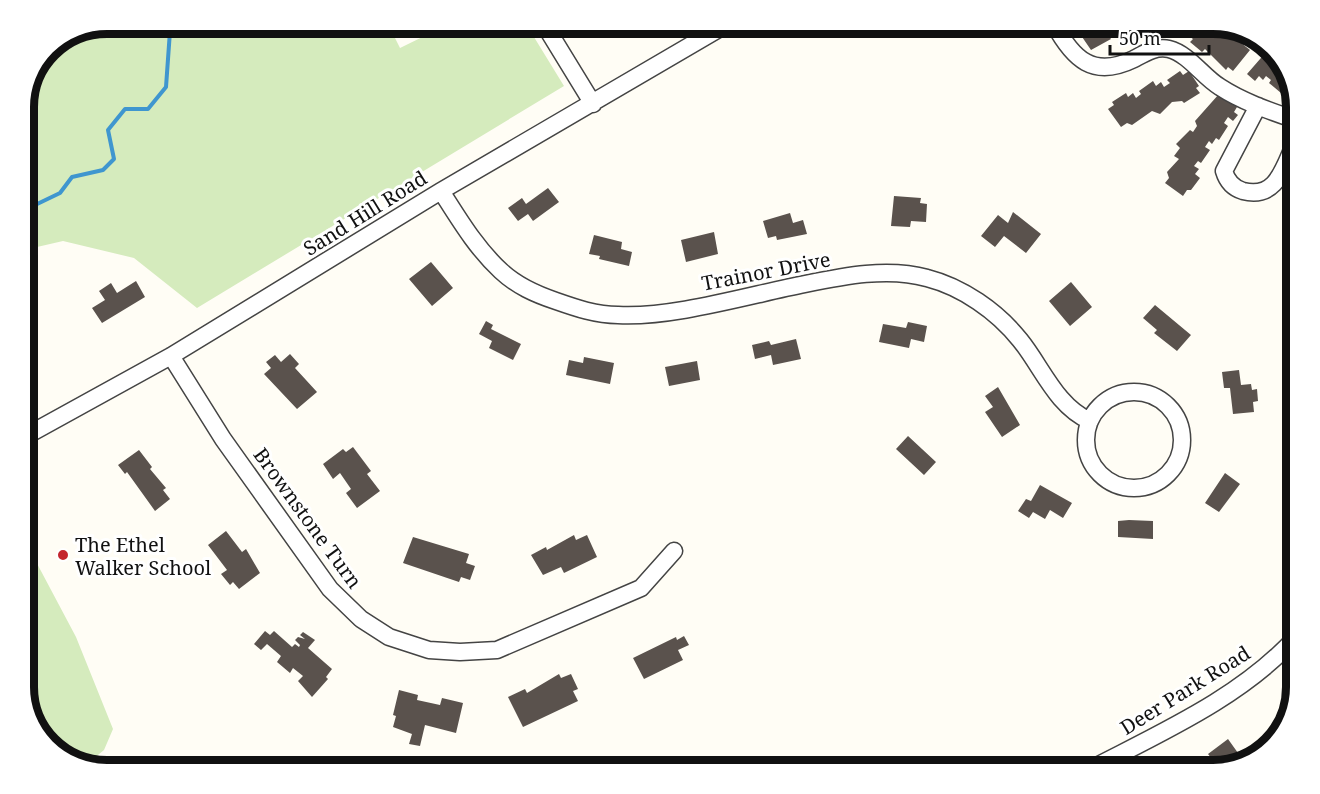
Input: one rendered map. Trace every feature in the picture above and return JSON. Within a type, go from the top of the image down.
[{"type":"street","points":[[550,34],[593,104]]},
{"type":"street","name":"Sand Hill Road","points":[[35,431],[171,356],[441,191],[710,34]]},
{"type":"street","points":[[1059,34],[1066,46],[1080,60],[1094,66],[1115,66],[1159,48],[1169,49],[1179,54],[1217,86],[1285,116]]},
{"type":"street","points":[[1258,106],[1224,171],[1227,179],[1243,191],[1260,193],[1271,189],[1279,180],[1285,166]]},
{"type":"street","name":"Trainor Drive","points":[[441,191],[467,231],[500,270],[534,293],[584,311],[616,315],[648,315],[832,279],[906,273],[929,278],[979,302],[1003,321],[1021,340],[1046,380],[1078,416],[1090,421]]},
{"type":"street","name":"Brownstone Turn","points":[[171,356],[223,439],[330,590],[361,619],[389,637],[429,650],[460,652],[497,650],[641,588],[674,551]]},
{"type":"street","points":[[1144,393],[1157,397],[1171,410],[1180,427],[1182,440],[1180,455],[1172,469],[1161,479],[1147,486],[1132,488],[1117,484],[1104,477],[1090,458],[1086,436],[1090,421],[1107,400],[1118,394],[1144,393]]},
{"type":"street","name":"Deer Park Road","points":[[1108,760],[1158,734],[1237,687],[1286,646]]},
{"type":"green space","points":[[107,34],[393,34],[400,48],[429,34],[532,34],[564,86],[197,308],[134,258],[63,241],[35,247],[35,102],[37,88],[49,63],[59,52],[79,40]]},
{"type":"green space","points":[[35,560],[76,637],[113,729],[104,750],[94,758],[71,750],[56,738],[38,710],[35,692]]},
{"type":"building","points":[[1080,34],[1112,34],[1109,36],[1111,39],[1091,50]]},
{"type":"building","points":[[1186,34],[1222,35],[1234,38],[1250,50],[1233,71],[1228,67],[1226,70],[1205,49],[1202,52],[1190,42],[1193,39]]},
{"type":"building","points":[[1263,55],[1276,71],[1283,90],[1281,93],[1269,83],[1271,80],[1266,76],[1263,80],[1259,76],[1255,81],[1247,74]]},
{"type":"building","points":[[1180,71],[1183,75],[1189,71],[1199,86],[1196,88],[1200,93],[1184,103],[1182,101],[1172,102],[1160,114],[1152,111],[1132,125],[1127,123],[1121,127],[1108,109],[1114,105],[1112,102],[1126,93],[1128,97],[1133,93],[1136,98],[1141,94],[1139,91],[1153,81],[1156,86],[1161,82],[1164,87],[1170,83],[1167,80]]},
{"type":"building","points":[[1219,94],[1237,107],[1234,112],[1238,115],[1233,121],[1228,117],[1224,123],[1228,126],[1219,140],[1216,138],[1212,144],[1209,141],[1205,147],[1210,150],[1201,163],[1198,161],[1194,166],[1199,169],[1195,174],[1200,178],[1183,196],[1165,183],[1169,178],[1167,172],[1179,159],[1174,156],[1180,148],[1176,144],[1190,130],[1193,132],[1197,126],[1195,121]]},
{"type":"building","points":[[548,188],[559,202],[533,221],[528,214],[518,221],[508,208],[522,198],[526,204]]},
{"type":"building","points":[[894,196],[921,198],[920,203],[927,204],[926,222],[911,221],[910,227],[891,226]]},
{"type":"building","points":[[1013,212],[1041,234],[1026,253],[1004,236],[995,247],[981,236],[998,215],[1008,223]]},
{"type":"building","points":[[790,213],[793,223],[803,220],[807,234],[777,240],[776,236],[768,238],[763,221]]},
{"type":"building","points":[[714,232],[718,254],[686,262],[681,240]]},
{"type":"building","points":[[594,235],[622,242],[621,249],[632,252],[629,266],[599,259],[600,256],[589,254]]},
{"type":"building","points":[[431,262],[453,288],[432,306],[409,279]]},
{"type":"building","points":[[136,281],[145,297],[102,323],[92,308],[105,300],[99,291],[111,283],[117,293]]},
{"type":"building","points":[[1071,282],[1092,307],[1070,326],[1049,301]]},
{"type":"building","points":[[1155,305],[1191,335],[1177,351],[1154,333],[1157,330],[1143,318]]},
{"type":"building","points":[[486,321],[493,325],[491,329],[521,344],[513,360],[489,348],[492,341],[479,334]]},
{"type":"building","points":[[908,322],[927,326],[924,342],[911,339],[909,348],[879,342],[883,324],[906,328]]},
{"type":"building","points":[[796,339],[801,359],[773,365],[771,355],[755,359],[752,345],[769,341],[771,345]]},
{"type":"building","points":[[290,354],[299,364],[295,368],[317,392],[297,409],[264,374],[271,368],[266,362],[275,355],[281,362]]},
{"type":"building","points":[[584,357],[614,363],[610,384],[566,375],[569,360],[583,363]]},
{"type":"building","points":[[697,361],[700,380],[669,386],[665,367]]},
{"type":"building","points":[[1239,370],[1241,385],[1251,384],[1252,390],[1257,389],[1258,401],[1253,402],[1254,412],[1233,414],[1230,388],[1224,388],[1222,372]]},
{"type":"building","points":[[998,387],[1020,425],[1002,437],[985,412],[993,407],[985,396]]},
{"type":"building","points":[[908,436],[936,462],[924,475],[896,449]]},
{"type":"building","points":[[353,447],[371,471],[367,474],[380,491],[357,508],[346,493],[351,489],[340,473],[333,479],[323,464],[343,449],[346,452]]},
{"type":"building","points":[[139,450],[152,467],[150,469],[166,488],[163,490],[170,499],[155,511],[127,472],[125,474],[118,465]]},
{"type":"building","points":[[1225,473],[1240,484],[1219,512],[1205,503]]},
{"type":"building","points":[[1040,485],[1072,503],[1063,518],[1050,510],[1045,519],[1033,512],[1029,518],[1018,511],[1026,499],[1031,501]]},
{"type":"building","points":[[1118,521],[1153,521],[1153,539],[1118,537]]},
{"type":"building","points":[[226,531],[242,552],[246,549],[260,573],[239,589],[233,582],[230,585],[221,574],[227,570],[208,545]]},
{"type":"building","points":[[574,535],[576,540],[587,535],[597,557],[564,573],[561,567],[543,575],[531,555],[546,547],[547,550]]},
{"type":"building","points":[[413,537],[469,554],[466,563],[475,566],[470,580],[461,577],[459,582],[403,563]]},
{"type":"building","points":[[265,631],[270,635],[274,631],[292,647],[295,644],[299,647],[300,645],[295,640],[298,637],[305,639],[300,635],[303,632],[315,640],[308,648],[332,669],[326,677],[328,679],[312,697],[298,681],[303,676],[293,668],[290,673],[277,662],[281,656],[267,644],[261,650],[254,644]]},
{"type":"building","points":[[684,636],[689,645],[678,650],[683,660],[644,679],[633,658],[676,637],[677,640]]},
{"type":"building","points":[[559,674],[561,678],[571,674],[578,689],[573,691],[578,701],[523,727],[508,697],[525,689],[527,693]]},
{"type":"building","points":[[399,690],[418,695],[417,700],[440,705],[442,698],[463,703],[456,733],[425,725],[420,746],[409,744],[412,734],[393,727],[396,716],[393,715]]},
{"type":"building","points":[[1228,739],[1238,753],[1232,757],[1213,760],[1208,754]]},
{"type":"waterway","points":[[35,205],[60,193],[72,177],[103,170],[114,159],[108,130],[125,109],[148,109],[166,87],[170,34]]},
{"type":"place","name":"The Ethel Walker School","points":[[63,555]]}]
